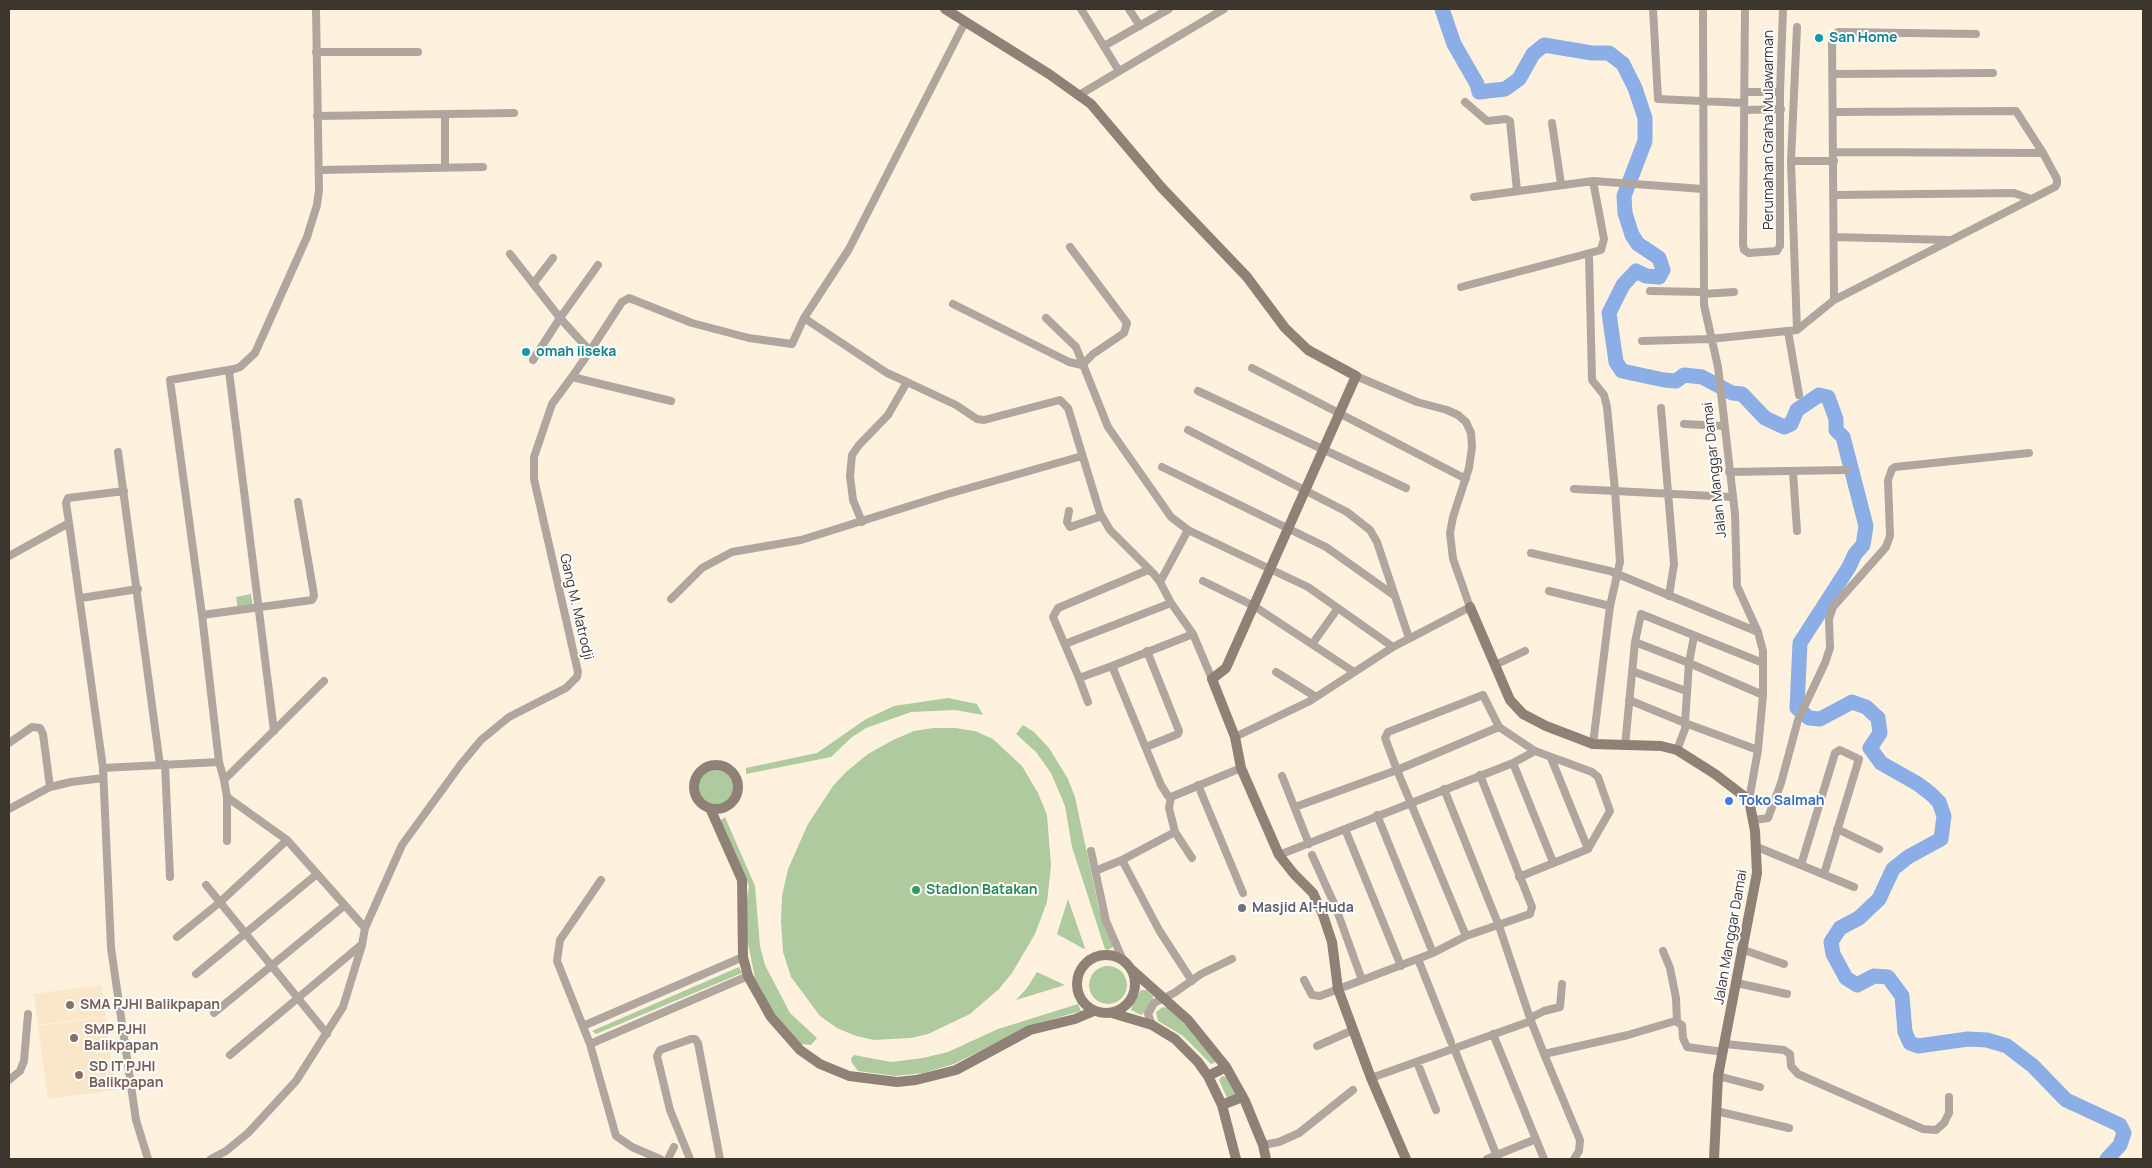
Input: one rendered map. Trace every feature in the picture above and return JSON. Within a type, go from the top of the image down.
[{"type":"street","points":[[227,841],[227,797],[219,762],[202,616],[170,380],[229,371],[240,367],[255,353],[274,308],[293,273],[317,205],[319,170],[316,9]]},
{"type":"street","points":[[945,9],[1091,104],[1162,188],[1247,277],[1285,328],[1308,350],[1356,376],[1417,402],[1458,415],[1466,422],[1471,433],[1472,448],[1466,479],[1453,517],[1450,533],[1453,559],[1470,607],[1510,700],[1523,714],[1546,726],[1593,744],[1661,746],[1677,750],[1715,774],[1749,800]]},
{"type":"street","points":[[1081,9],[1119,71]]},
{"type":"street","points":[[1129,9],[1140,26]]},
{"type":"street","points":[[1104,46],[1169,9]]},
{"type":"street","points":[[1079,95],[1222,9]]},
{"type":"street","name":"Perumahan Graha Mulawarman","points":[[1654,9],[1656,96],[1661,100],[1702,101],[1744,106]]},
{"type":"street","name":"Jalan Manggar Damai","points":[[1703,9],[1703,293],[1710,339],[1718,367],[1736,529],[1737,586],[1758,632],[1764,651],[1763,695],[1758,750],[1749,800],[1754,820],[1757,873],[1741,949],[1731,1018],[1718,1076],[1714,1159]]},
{"type":"street","name":"Perumahan Graha Mulawarman","points":[[1745,9],[1743,244],[1744,250],[1749,253],[1777,250],[1780,246],[1780,92],[1783,9]]},
{"type":"street","points":[[672,401],[572,377],[622,302],[629,298],[692,323],[749,338],[792,344],[804,318],[849,249],[965,22]]},
{"type":"street","points":[[1797,330],[1791,161],[1798,27]]},
{"type":"street","points":[[1834,300],[1834,74],[1832,36],[1838,32],[1976,34]]},
{"type":"street","points":[[316,52],[418,52]]},
{"type":"street","points":[[1834,74],[1992,74]]},
{"type":"street","points":[[1745,92],[1780,92]]},
{"type":"street","points":[[1465,102],[1487,121],[1506,119],[1510,122],[1517,191]]},
{"type":"street","points":[[1744,106],[1781,109]]},
{"type":"street","points":[[1642,341],[1710,339],[1797,330],[1834,300],[2055,187],[2057,184],[2043,153],[2016,111],[1834,112]]},
{"type":"street","points":[[317,116],[514,113]]},
{"type":"street","points":[[445,114],[445,167]]},
{"type":"street","points":[[1552,123],[1561,184]]},
{"type":"street","points":[[1834,152],[2043,153]]},
{"type":"street","points":[[1791,161],[1834,161]]},
{"type":"street","points":[[319,170],[483,167]]},
{"type":"street","points":[[1461,287],[1589,255],[1601,250],[1604,243],[1593,180]]},
{"type":"street","points":[[1474,197],[1593,180],[1703,189]]},
{"type":"street","points":[[1834,195],[2014,193],[2031,199]]},
{"type":"street","points":[[1834,237],[1952,240]]},
{"type":"street","points":[[1070,246],[1127,323],[1124,333],[1082,365]]},
{"type":"street","points":[[510,254],[560,318],[590,351]]},
{"type":"street","points":[[1589,255],[1589,325],[1592,380],[1604,395],[1607,407],[1620,562],[1610,606],[1593,744]]},
{"type":"street","points":[[533,284],[553,258]]},
{"type":"street","points":[[533,360],[598,265]]},
{"type":"street","points":[[1650,292],[1734,292]]},
{"type":"street","points":[[953,304],[1069,362],[1082,365]]},
{"type":"street","points":[[804,318],[887,373],[956,405],[977,419],[984,420],[1060,400],[1068,408],[1102,516],[1114,534],[1160,582],[1171,603],[1220,673],[1241,768],[1279,855],[1313,893],[1332,942],[1338,989],[1371,1078],[1406,1159]]},
{"type":"street","points":[[1046,318],[1076,347],[1108,427],[1171,517],[1188,530],[1308,587],[1393,647]]},
{"type":"street","points":[[1788,331],[1799,395]]},
{"type":"street","points":[[1252,368],[1466,479]]},
{"type":"street","points":[[229,371],[274,730]]},
{"type":"street","points":[[1220,673],[1254,606],[1307,491],[1356,376]]},
{"type":"street","name":"Gang M. Matrodji","points":[[365,928],[402,844],[444,784],[476,746],[509,717],[566,688],[574,683],[577,677],[578,672],[534,469],[534,456],[552,404],[572,377]]},
{"type":"street","points":[[862,522],[853,500],[850,476],[852,455],[888,415],[907,382]]},
{"type":"street","points":[[1198,391],[1406,488]]},
{"type":"street","points":[[1661,408],[1674,564],[1669,596]]},
{"type":"street","points":[[1684,424],[1724,426]]},
{"type":"street","points":[[1188,430],[1347,512],[1370,530],[1377,542],[1409,638]]},
{"type":"street","points":[[118,452],[163,764],[170,878]]},
{"type":"street","points":[[1754,820],[1766,819],[1768,817],[1781,782],[1798,720],[1826,663],[1830,648],[1828,619],[1833,608],[1838,599],[1886,547],[1890,536],[1888,480],[1892,470],[1896,467],[2029,453]]},
{"type":"street","points":[[672,599],[702,568],[732,552],[801,540],[948,494],[1082,456]]},
{"type":"street","points":[[1162,467],[1326,547],[1395,596]]},
{"type":"street","points":[[1729,472],[1846,470]]},
{"type":"street","points":[[1793,472],[1797,531]]},
{"type":"street","points":[[1574,489],[1732,497]]},
{"type":"street","points":[[124,491],[68,498],[66,503],[81,598],[104,778],[111,948],[136,1120],[148,1159]]},
{"type":"street","points":[[202,616],[303,603],[312,600],[314,596],[298,502]]},
{"type":"street","points":[[1070,511],[1066,522],[1070,527],[1102,516]]},
{"type":"street","points":[[9,556],[69,523]]},
{"type":"street","points":[[1160,582],[1188,530]]},
{"type":"street","points":[[1531,553],[1610,571],[1758,632]]},
{"type":"street","points":[[1088,702],[1054,618],[1058,608],[1148,570],[1151,571]]},
{"type":"street","points":[[1203,581],[1254,606],[1313,643],[1354,672]]},
{"type":"street","points":[[81,598],[138,589]]},
{"type":"street","points":[[1549,591],[1610,606]]},
{"type":"street","points":[[1065,644],[1171,603]]},
{"type":"street","points":[[1235,737],[1266,724],[1316,697],[1393,647],[1470,607]]},
{"type":"street","points":[[1313,643],[1338,608]]},
{"type":"street","points":[[1624,746],[1634,642],[1641,614],[1763,662]]},
{"type":"street","points":[[1079,678],[1193,634]]},
{"type":"street","points":[[1677,750],[1685,728],[1686,692],[1694,636]]},
{"type":"street","points":[[1634,642],[1763,695]]},
{"type":"street","points":[[1495,665],[1525,651]]},
{"type":"street","points":[[1146,747],[1178,734],[1179,731],[1147,652]]},
{"type":"street","points":[[1112,666],[1161,785],[1171,798],[1170,818],[1175,832],[1192,858]]},
{"type":"street","points":[[1632,671],[1686,692]]},
{"type":"street","points":[[1276,672],[1316,697]]},
{"type":"street","points":[[224,780],[324,680]]},
{"type":"street","points":[[1466,936],[1397,770],[1385,738],[1388,732],[1484,695],[1499,728],[1535,751],[1595,774],[1611,808],[1588,849],[1520,876]]},
{"type":"street","points":[[1629,700],[1758,750]]},
{"type":"street","points":[[9,743],[32,727],[40,728],[44,734],[50,787]]},
{"type":"street","points":[[1295,807],[1397,770],[1499,728]]},
{"type":"street","points":[[1801,865],[1835,753],[1840,750],[1858,758],[1824,874]]},
{"type":"street","points":[[1279,855],[1513,763],[1535,751]]},
{"type":"street","points":[[1551,758],[1588,849]]},
{"type":"street","points":[[102,768],[219,762]]},
{"type":"street","points":[[1513,763],[1553,862]]},
{"type":"street","points":[[710,808],[725,807],[735,798],[738,792],[736,779],[724,766],[705,768],[696,778],[696,795],[710,808],[742,880],[743,957],[748,976],[771,1017],[800,1050],[820,1064],[849,1076],[874,1080],[916,1080],[950,1072],[1030,1030],[1074,1019],[1094,1010]]},
{"type":"street","points":[[1171,798],[1241,768]]},
{"type":"street","points":[[1304,980],[1313,997],[1401,966],[1433,953],[1466,936],[1530,914],[1532,910],[1520,876],[1480,775]]},
{"type":"street","points":[[1282,776],[1309,844]]},
{"type":"street","points":[[9,810],[50,787],[104,778]]},
{"type":"street","points":[[1198,785],[1243,893]]},
{"type":"street","points":[[1444,789],[1499,926],[1529,1016],[1544,1054],[1553,1070],[1580,1140],[1579,1151],[1574,1159]]},
{"type":"street","points":[[211,1159],[226,1152],[248,1133],[296,1081],[343,1007],[362,945],[365,928],[287,840],[227,797]]},
{"type":"street","points":[[1377,815],[1433,953]]},
{"type":"street","points":[[1345,829],[1401,966]]},
{"type":"street","points":[[1837,830],[1879,849]]},
{"type":"street","points":[[1095,871],[1122,860],[1175,832]]},
{"type":"street","points":[[177,937],[219,903],[287,840]]},
{"type":"street","points":[[1757,848],[1854,887]]},
{"type":"street","points":[[1091,851],[1106,921],[1123,960],[1188,1020],[1226,1067],[1242,1097],[1263,1145],[1266,1159]]},
{"type":"street","points":[[1312,855],[1329,892],[1362,980]]},
{"type":"street","points":[[1122,860],[1159,930],[1192,981]]},
{"type":"street","points":[[196,974],[316,874]]},
{"type":"street","points":[[602,880],[560,940],[557,950],[557,961],[590,1044],[616,1136],[632,1147],[660,1159]]},
{"type":"street","points":[[206,885],[327,1034]]},
{"type":"street","points":[[214,1013],[344,906]]},
{"type":"street","points":[[230,1055],[362,945]]},
{"type":"street","points":[[1741,949],[1784,964]]},
{"type":"street","points":[[1664,951],[1670,968],[1676,998],[1677,1022]]},
{"type":"street","points":[[1123,960],[1106,955],[1096,956],[1083,966],[1079,974],[1078,991],[1086,1006],[1094,1010],[1112,1013],[1152,1025],[1175,1039],[1208,1076],[1222,1105],[1236,1159]]},
{"type":"street","points":[[583,1026],[743,957]]},
{"type":"street","points":[[1152,1025],[1148,1014],[1154,1003],[1163,997],[1174,994],[1192,981],[1232,958]]},
{"type":"street","points":[[1418,959],[1497,1157]]},
{"type":"street","points":[[1112,1013],[1130,1002],[1135,992],[1136,981],[1132,970]]},
{"type":"street","points":[[590,1044],[748,976]]},
{"type":"street","points":[[1737,983],[1787,994]]},
{"type":"street","points":[[1371,1078],[1417,1062],[1453,1045],[1493,1034],[1529,1016],[1560,1007],[1562,984]]},
{"type":"street","points":[[9,1080],[15,1077],[24,1061],[28,1014]]},
{"type":"street","points":[[1544,1054],[1677,1022],[1682,1025],[1683,1038],[1687,1047],[1784,1050],[1790,1054],[1791,1066],[1798,1074],[1923,1129],[1936,1130],[1944,1123],[1949,1113],[1949,1097]]},
{"type":"street","points":[[1317,1046],[1353,1030]]},
{"type":"street","points":[[1493,1034],[1544,1159]]},
{"type":"street","points":[[690,1159],[670,1110],[657,1056],[660,1050],[691,1039],[695,1039],[698,1043],[720,1159]]},
{"type":"street","points":[[1417,1062],[1436,1110]]},
{"type":"street","points":[[1208,1076],[1226,1067]]},
{"type":"street","points":[[1718,1076],[1760,1087]]},
{"type":"street","points":[[1263,1145],[1279,1142],[1299,1133],[1353,1090]]},
{"type":"street","points":[[1222,1105],[1242,1097]]},
{"type":"street","points":[[1716,1111],[1789,1128]]},
{"type":"street","points":[[1487,1159],[1497,1157],[1536,1138]]},
{"type":"street","points":[[668,1159],[674,1147]]},
{"type":"street","points":[[226,1152],[230,1159]]},
{"type":"shaded area","name":"SMA PJHI Balikpapan","points":[[101,985],[106,1016],[38,1025],[34,994]]},
{"type":"shaded area","points":[[106,1017],[110,1051],[57,1058],[110,1052],[116,1090],[48,1099],[38,1026]]},
{"type":"green space","points":[[251,594],[253,607],[238,610],[236,597]]},
{"type":"green space","points":[[948,698],[977,704],[983,715],[955,710],[911,712],[866,728],[852,737],[831,757],[746,774],[746,768],[817,753],[866,719],[894,706]]},
{"type":"green space","points":[[1023,725],[1034,732],[1049,748],[1068,779],[1075,797],[1099,909],[1114,946],[1108,950],[1105,949],[1072,847],[1065,806],[1051,773],[1036,752],[1016,734]]},
{"type":"green space","name":"Stadion Batakan","points":[[933,728],[955,728],[975,731],[993,739],[1022,766],[1038,793],[1047,815],[1051,866],[1047,902],[1035,934],[1012,973],[999,989],[970,1014],[928,1034],[911,1038],[874,1040],[856,1036],[837,1028],[820,1016],[791,977],[783,952],[782,896],[788,869],[808,824],[833,786],[846,772],[868,754],[914,731]]},
{"type":"green space","points":[[716,768],[723,769],[729,774],[734,780],[734,794],[729,800],[723,805],[716,806],[709,805],[703,800],[698,794],[697,787],[698,780],[703,774],[709,769]]},
{"type":"green space","points":[[725,817],[755,886],[760,946],[765,965],[790,1013],[817,1038],[811,1045],[801,1044],[792,1036],[775,1014],[755,978],[747,938],[746,907],[749,886],[720,821]]},
{"type":"green space","points":[[1068,899],[1085,948],[1084,949],[1057,934]]},
{"type":"green space","points":[[1108,966],[1115,967],[1121,972],[1126,978],[1126,992],[1121,998],[1115,1003],[1108,1004],[1101,1003],[1095,998],[1090,992],[1089,985],[1090,978],[1095,972],[1101,967]]},
{"type":"green space","points":[[739,967],[742,973],[596,1034],[592,1031]]},
{"type":"green space","points":[[1037,972],[1065,985],[1016,1000],[1027,988]]},
{"type":"green space","points":[[1141,990],[1147,990],[1153,996],[1153,1001],[1146,1012],[1141,1015],[1131,1010]]},
{"type":"green space","points":[[1078,1004],[1081,1011],[1032,1025],[954,1064],[923,1073],[895,1076],[858,1071],[852,1063],[851,1058],[854,1055],[891,1062],[923,1058],[948,1052],[998,1029]]},
{"type":"green space","points":[[1163,1007],[1168,1008],[1189,1028],[1216,1062],[1211,1064],[1183,1036],[1158,1021],[1156,1012]]},
{"type":"green space","points":[[1222,1076],[1229,1078],[1238,1095],[1227,1098],[1219,1080]]},
{"type":"waterway","points":[[1442,9],[1454,44],[1477,84],[1479,92],[1505,89],[1519,79],[1533,54],[1544,45],[1592,53],[1609,53],[1623,64],[1635,88],[1645,118],[1645,141],[1624,196],[1625,213],[1632,235],[1638,244],[1659,258],[1663,270],[1659,277],[1646,276],[1636,271],[1623,285],[1609,313],[1616,362],[1622,371],[1676,381],[1684,375],[1702,377],[1732,393],[1742,394],[1765,418],[1784,427],[1791,424],[1797,410],[1819,395],[1828,397],[1836,419],[1836,430],[1843,437],[1866,526],[1863,545],[1855,554],[1849,567],[1800,643],[1797,708],[1809,718],[1820,719],[1852,702],[1866,707],[1878,718],[1880,733],[1870,748],[1881,763],[1918,784],[1931,794],[1939,802],[1944,816],[1941,839],[1908,857],[1893,869],[1879,899],[1859,918],[1840,928],[1831,942],[1833,954],[1846,978],[1857,985],[1874,976],[1888,977],[1902,996],[1905,1032],[1910,1043],[1918,1046],[1968,1039],[1987,1040],[2007,1046],[2033,1066],[2066,1100],[2120,1125],[2124,1133],[2120,1145],[2107,1159]]},
{"type":"place","name":"San Home","points":[[1819,38]]},
{"type":"place","name":"omah iiseka","points":[[526,352]]},
{"type":"place","name":"Toko Salmah","points":[[1729,801]]},
{"type":"place","name":"Stadion Batakan","points":[[916,890]]},
{"type":"place","name":"Masjid Al-Huda","points":[[1242,908]]},
{"type":"place","name":"SMA PJHI Balikpapan","points":[[70,1005]]},
{"type":"place","name":"SMP PJHI Balikpapan","points":[[74,1038]]},
{"type":"place","name":"SD IT PJHI Balikpapan","points":[[79,1075]]}]
